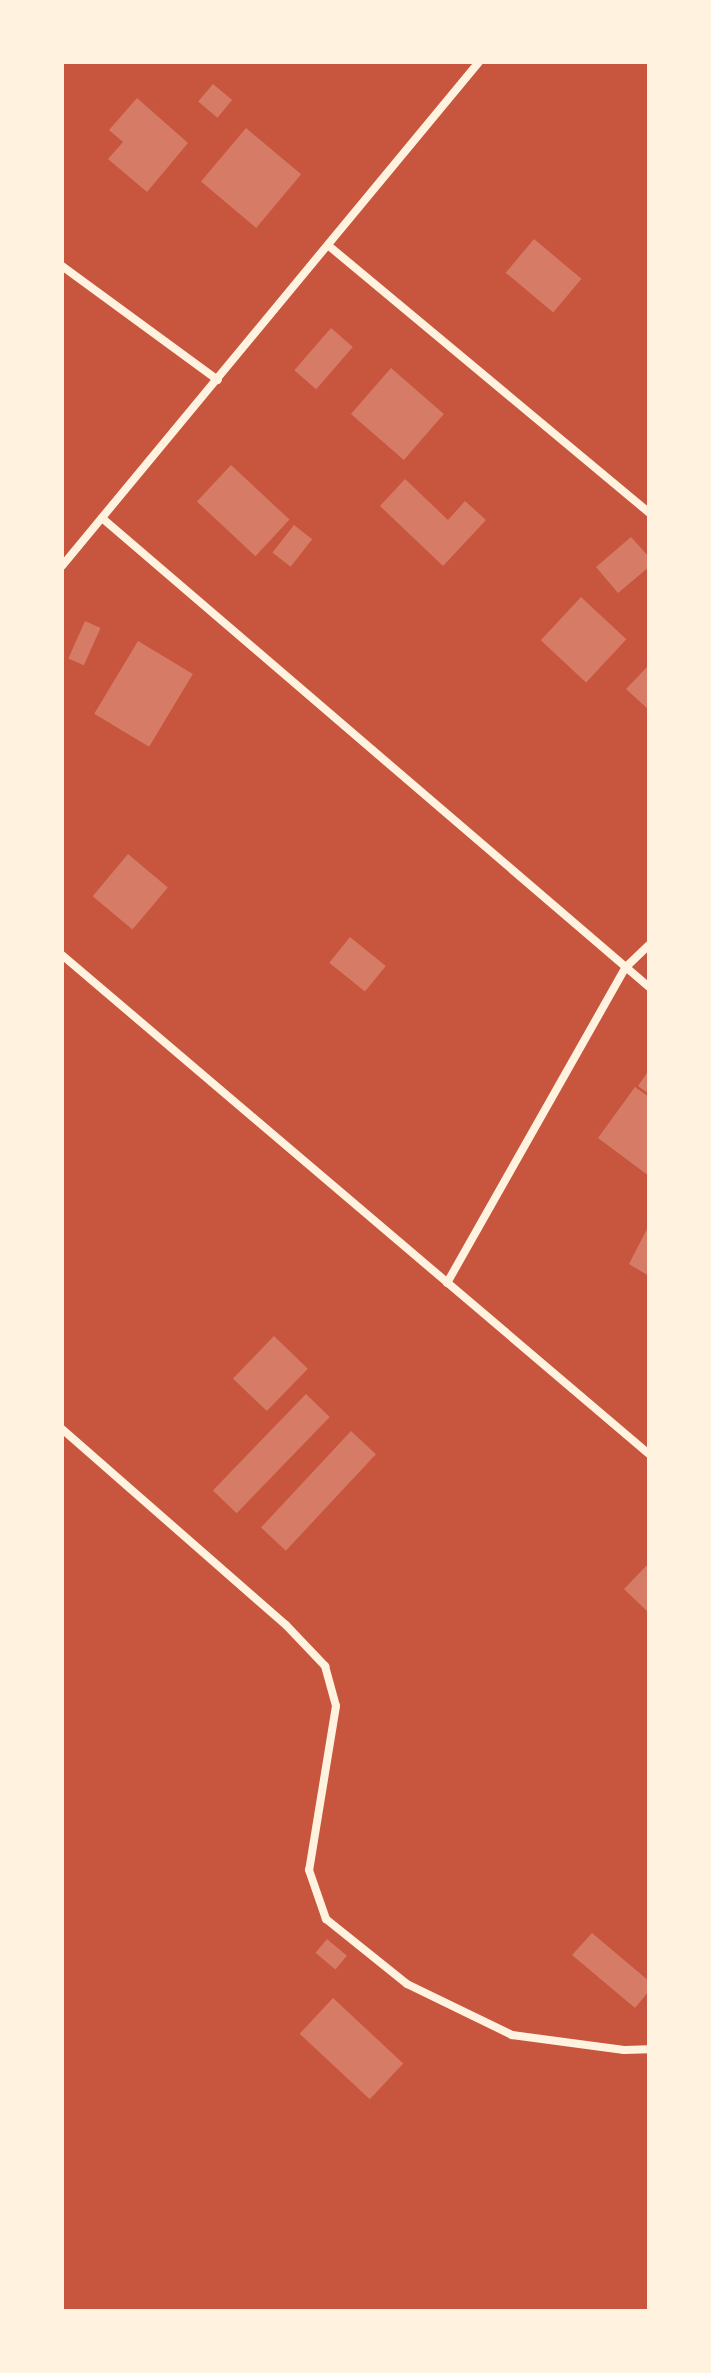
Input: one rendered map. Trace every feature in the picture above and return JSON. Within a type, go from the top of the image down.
[{"type":"street","points":[[62,566],[479,62]]},
{"type":"street","points":[[329,246],[649,513]]},
{"type":"street","points":[[62,266],[218,380]]},
{"type":"street","points":[[102,518],[649,987]]},
{"type":"street","points":[[447,1283],[626,967],[649,945]]},
{"type":"street","points":[[62,955],[649,1454]]},
{"type":"street","points":[[62,1429],[286,1625],[325,1666],[336,1706],[309,1870],[326,1919],[407,1984],[512,2035],[624,2050],[649,2049]]},
{"type":"building","points":[[213,84],[232,100],[217,118],[198,102]]},
{"type":"building","points":[[137,98],[188,143],[147,192],[108,159],[123,142],[109,130]]},
{"type":"building","points":[[246,128],[301,174],[256,228],[201,182]]},
{"type":"building","points":[[534,239],[581,279],[553,313],[506,273]]},
{"type":"building","points":[[331,328],[353,347],[316,389],[294,370]]},
{"type":"building","points":[[391,368],[444,414],[404,460],[351,414]]},
{"type":"building","points":[[231,465],[290,520],[255,556],[197,502]]},
{"type":"building","points":[[405,479],[448,520],[465,501],[486,520],[443,566],[380,506]]},
{"type":"building","points":[[294,525],[312,539],[291,567],[272,553]]},
{"type":"building","points":[[631,537],[649,557],[649,567],[618,593],[596,567]]},
{"type":"building","points":[[581,597],[626,639],[586,682],[541,640]]},
{"type":"building","points":[[85,621],[101,628],[84,665],[68,658]]},
{"type":"building","points":[[138,641],[193,674],[149,747],[94,714]]},
{"type":"building","points":[[649,665],[649,710],[626,689]]},
{"type":"building","points":[[128,854],[168,887],[132,930],[93,896]]},
{"type":"building","points":[[350,937],[386,966],[365,992],[329,963]]},
{"type":"building","points":[[649,1070],[649,1094],[638,1086]]},
{"type":"building","points":[[635,1087],[649,1097],[649,1176],[598,1138]]},
{"type":"building","points":[[649,1225],[649,1276],[629,1264]]},
{"type":"building","points":[[274,1336],[308,1369],[267,1411],[233,1378]]},
{"type":"building","points":[[306,1394],[330,1417],[237,1513],[213,1490]]},
{"type":"building","points":[[351,1431],[376,1454],[286,1551],[261,1528]]},
{"type":"building","points":[[649,1563],[649,1613],[624,1589]]},
{"type":"building","points":[[592,1933],[649,1981],[649,1991],[635,2008],[572,1955]]},
{"type":"building","points":[[327,1939],[347,1956],[335,1970],[315,1953]]},
{"type":"building","points":[[333,1998],[403,2063],[370,2099],[300,2034]]}]
